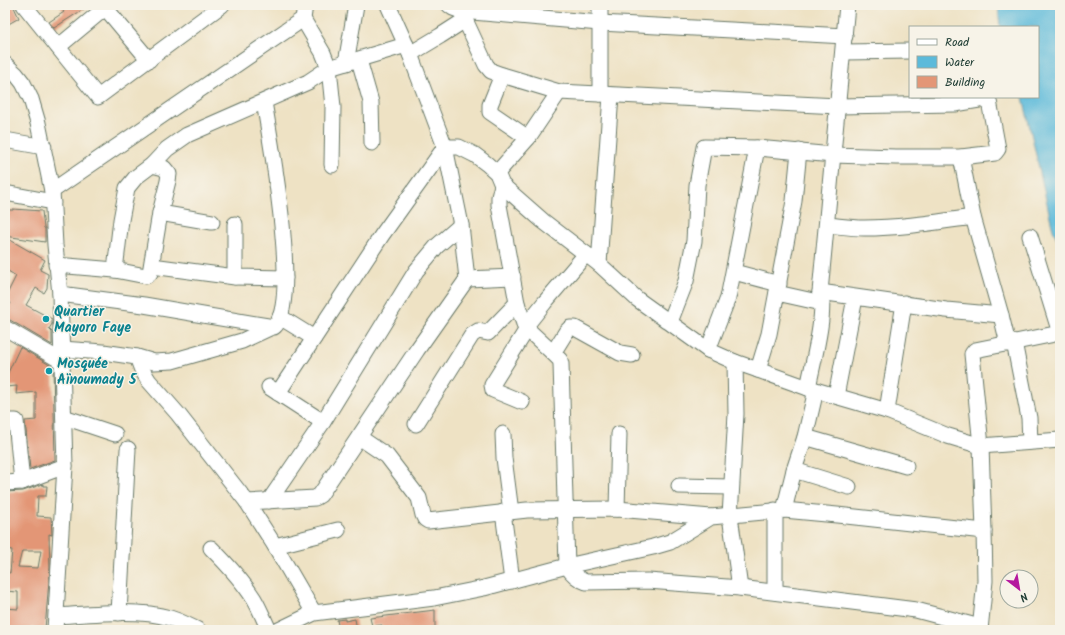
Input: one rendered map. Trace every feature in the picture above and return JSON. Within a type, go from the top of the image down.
[{"type":"street","points":[[24,5],[98,97],[222,5]]},
{"type":"street","points":[[356,5],[353,61],[371,102],[372,143]]},
{"type":"street","points":[[247,502],[318,497],[417,350],[467,279],[461,225],[445,147],[408,49],[388,5]]},
{"type":"street","points":[[598,264],[605,94],[600,5]]},
{"type":"street","points":[[774,592],[779,510],[805,437],[812,389],[818,340],[847,5]]},
{"type":"street","points":[[58,47],[104,6],[149,60]]},
{"type":"street","points":[[5,193],[52,197],[304,12],[329,68],[333,107],[332,165]]},
{"type":"street","points":[[458,12],[486,65],[492,71],[558,92],[838,106],[948,104],[988,100],[998,149],[995,153],[961,157],[896,157],[833,155],[757,148],[705,146],[702,148],[694,241],[686,281],[670,322]]},
{"type":"street","points":[[115,270],[121,220],[127,188],[136,177],[152,165],[167,149],[187,135],[308,82],[329,68],[408,49],[458,12],[600,23],[845,36]]},
{"type":"street","points":[[844,52],[909,52]]},
{"type":"street","points":[[5,64],[24,83],[29,94],[44,147],[52,197],[56,265],[60,294],[63,355],[65,466],[56,623],[119,613],[155,615],[169,618],[198,630]]},
{"type":"street","points":[[502,75],[490,105],[490,112],[528,138]]},
{"type":"street","points":[[558,92],[500,179],[499,205],[517,303],[526,328],[560,360],[561,364],[567,566],[579,579],[586,582],[648,581],[740,588],[916,610],[980,628],[985,581],[984,531],[981,446],[972,354],[974,350],[1060,333],[1030,236]]},
{"type":"street","points":[[5,328],[63,355],[103,352],[137,357],[154,362],[172,361],[230,345],[242,341],[277,322],[283,305],[285,278],[282,220],[264,102]]},
{"type":"street","points":[[5,140],[44,147]]},
{"type":"street","points":[[445,147],[460,147],[475,155],[543,221],[586,254],[637,298],[708,350],[736,362],[812,389],[887,411],[948,436],[981,446],[1060,440]]},
{"type":"street","points":[[323,422],[274,390],[314,338],[382,234],[445,147]]},
{"type":"street","points":[[708,350],[728,301],[757,148]]},
{"type":"street","points":[[758,370],[769,334],[778,288],[794,201],[799,151]]},
{"type":"street","points":[[961,157],[973,217],[1001,314],[1011,343],[1029,418],[1030,442]]},
{"type":"street","points":[[56,265],[115,270],[146,276],[150,273],[160,213],[169,174],[164,168],[152,165]]},
{"type":"street","points":[[160,213],[212,222]]},
{"type":"street","points":[[827,225],[863,228],[926,224],[973,217]]},
{"type":"street","points":[[234,276],[235,224]]},
{"type":"street","points":[[269,501],[323,422],[416,271],[437,246],[461,225]]},
{"type":"street","points":[[522,402],[493,390],[492,385],[526,328],[545,302],[586,254]]},
{"type":"street","points":[[152,266],[234,276],[285,278]]},
{"type":"street","points":[[734,272],[778,288],[821,298],[855,298],[904,303],[946,310],[1001,314]]},
{"type":"street","points":[[467,279],[513,277]]},
{"type":"street","points":[[60,294],[144,305],[231,320],[277,322],[314,338]]},
{"type":"street","points":[[836,396],[855,298]]},
{"type":"street","points":[[416,424],[472,335],[478,331],[488,333],[517,303]]},
{"type":"street","points":[[887,411],[904,303]]},
{"type":"street","points":[[230,345],[231,320]]},
{"type":"street","points":[[553,353],[566,332],[570,328],[575,328],[620,353],[632,355]]},
{"type":"street","points":[[137,357],[142,370],[149,381],[178,414],[247,502],[275,546],[314,613]]},
{"type":"street","points":[[736,362],[736,414],[730,516],[740,588]]},
{"type":"street","points":[[64,418],[115,434]]},
{"type":"street","points":[[5,421],[16,421],[22,482]]},
{"type":"street","points":[[503,434],[512,581]]},
{"type":"street","points":[[617,510],[619,434]]},
{"type":"street","points":[[359,437],[387,456],[419,498],[423,515],[428,521],[527,510],[617,510],[711,517],[779,510],[845,515],[984,531]]},
{"type":"street","points":[[805,437],[906,466]]},
{"type":"street","points":[[119,613],[128,449]]},
{"type":"street","points":[[5,483],[22,482],[65,466]]},
{"type":"street","points":[[794,470],[849,487]]},
{"type":"street","points":[[679,486],[731,486]]},
{"type":"street","points":[[279,630],[314,613],[434,598],[484,588],[567,566],[653,547],[670,542],[711,517]]},
{"type":"street","points":[[275,546],[338,530]]},
{"type":"street","points":[[211,548],[242,582],[254,600],[269,630]]},
{"type":"water","points":[[998,5],[1060,5],[1060,245],[1053,230],[1023,98],[1039,98],[1039,26],[1000,26]]},
{"type":"building","points":[[13,5],[19,18],[5,26],[5,8]]},
{"type":"building","points":[[59,5],[90,5],[54,28],[49,22],[64,12]]},
{"type":"building","points":[[13,209],[42,211],[45,228],[45,242],[5,236],[5,210]]},
{"type":"building","points":[[5,237],[45,260],[40,270],[48,274],[47,288],[44,293],[36,288],[26,305],[52,319],[52,324],[49,329],[52,332],[52,345],[10,320],[5,319],[5,311],[11,303],[5,300],[5,298],[16,276],[5,269]]},
{"type":"building","points":[[20,347],[53,367],[55,460],[30,469],[25,421],[36,420],[36,392],[16,394],[17,386],[5,387],[5,379]]},
{"type":"building","points":[[43,484],[43,486],[47,486],[46,496],[38,496],[37,516],[51,517],[52,535],[49,534],[50,568],[45,629],[31,627],[32,630],[5,630],[5,608],[18,609],[18,592],[5,591],[5,572],[10,573],[12,550],[5,549],[5,492],[23,491]],"holes":[[[22,551],[41,551],[38,568],[18,567]]]},
{"type":"building","points":[[435,610],[435,628],[416,630],[383,630],[382,625],[372,626],[370,618]]},
{"type":"building","points":[[345,619],[345,621],[355,619],[357,630],[339,630],[337,620]]},
{"type":"place","name":"Quartier Mayoro Faye","points":[[46,319]]},
{"type":"place","name":"Mosquée Aïnoumady 5","points":[[49,371]]}]
